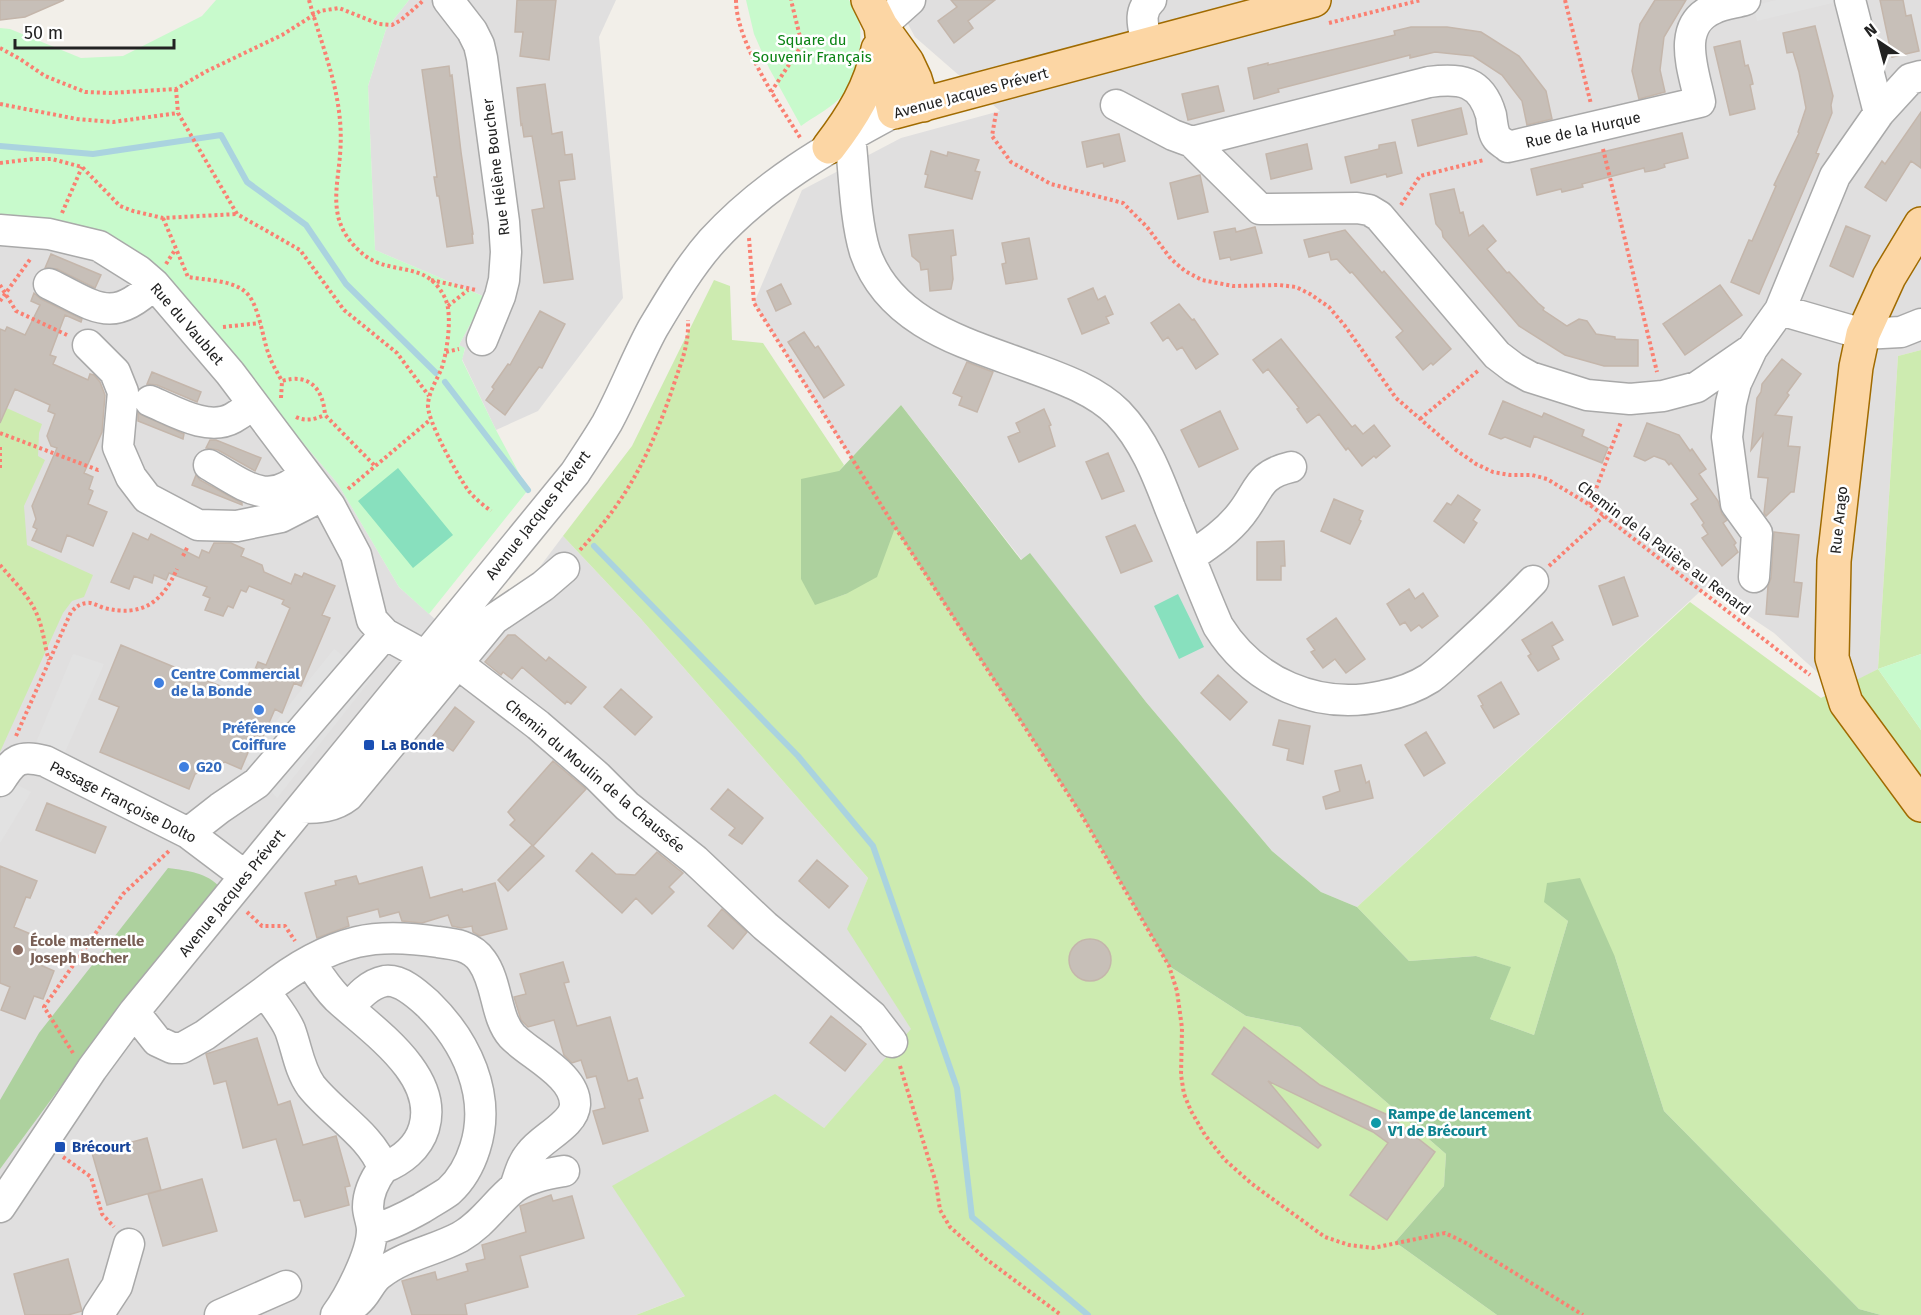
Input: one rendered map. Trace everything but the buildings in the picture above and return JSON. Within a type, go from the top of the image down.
[{"type":"main road","name":"Avenue Jacques Prévert","points":[[908,109],[1314,0]]},
{"type":"main road","points":[[874,13],[907,62],[915,79],[908,109]]},
{"type":"main road","points":[[831,147],[852,115],[874,67],[874,13]]},
{"type":"main road","name":"Rue Arago","points":[[1921,224],[1889,277],[1863,334],[1856,368],[1834,561],[1832,658],[1846,703],[1921,805]]},
{"type":"street","name":"Rue Hélène Boucher","points":[[448,0],[479,45],[504,222],[506,252],[504,280],[500,296],[473,341]]},
{"type":"street","points":[[874,13],[910,0]]},
{"type":"street","points":[[1147,45],[1142,13],[1151,0]]},
{"type":"street","name":"Rue de la Hurque","points":[[1192,142],[1429,82],[1451,80],[1464,82],[1477,89],[1484,97],[1497,138],[1508,147],[1700,102],[1689,50],[1689,39],[1693,26],[1714,8],[1745,0]]},
{"type":"street","points":[[1850,0],[1879,113]]},
{"type":"street","points":[[1754,577],[1757,533],[1736,504],[1727,437],[1736,383],[1752,349],[1780,310],[1835,176],[1879,113],[1910,79],[1921,76]]},
{"type":"street","points":[[1116,105],[1173,135],[1192,142],[1260,209],[1357,208],[1369,210],[1379,216],[1497,355],[1530,377],[1564,390],[1587,395],[1630,399],[1663,396],[1697,387],[1752,349]]},
{"type":"street","name":"Avenue Jacques Prévert","points":[[0,1207],[92,1069],[134,1012],[575,473],[608,422],[652,330],[687,272],[712,242],[746,208],[777,182],[831,147],[908,109]]},
{"type":"street","points":[[831,147],[874,273],[901,306],[919,321],[938,331],[1075,384],[1116,411],[1131,428],[1152,463],[1218,626],[1229,643],[1254,668],[1291,689],[1308,696],[1329,700],[1366,700],[1408,689],[1429,678],[1504,612],[1533,581]]},
{"type":"street","name":"Rue du Vaublet","points":[[0,230],[49,234],[99,246],[154,284],[230,373],[267,403],[356,555],[372,620],[385,634],[425,656]]},
{"type":"street","points":[[49,284],[89,303],[113,310],[125,307],[140,298],[154,284]]},
{"type":"street","points":[[93,294],[117,300],[138,287],[154,284]]},
{"type":"street","points":[[1780,310],[1863,334],[1901,332],[1921,324]]},
{"type":"street","points":[[88,345],[115,372],[123,392],[118,447],[131,477],[147,498],[198,525],[237,526],[281,517],[319,492]]},
{"type":"street","points":[[1697,387],[1727,437]]},
{"type":"street","points":[[150,401],[191,418],[211,423],[231,420],[267,403]]},
{"type":"street","points":[[196,407],[209,412],[267,403]]},
{"type":"street","points":[[209,465],[258,491],[278,492],[295,483],[319,492]]},
{"type":"street","points":[[1190,557],[1220,537],[1242,514],[1260,482],[1276,470],[1291,467]]},
{"type":"street","points":[[253,477],[264,481],[279,478],[291,472],[319,492]]},
{"type":"street","points":[[301,808],[328,806],[348,796],[494,619],[554,578],[574,558]]},
{"type":"street","points":[[188,833],[228,801],[257,783],[385,634]]},
{"type":"street","name":"Chemin du Moulin de la Chaussée","points":[[458,664],[538,725],[597,776],[627,806],[695,860],[765,926],[872,1016],[892,1042]]},
{"type":"street","name":"Passage Françoise Dolto","points":[[6,769],[28,757],[45,761],[188,833],[245,876]]},
{"type":"street","points":[[134,1012],[156,1041],[172,1048],[183,1048],[206,1035],[278,981],[310,962],[357,942],[404,939],[456,945],[472,950],[482,960],[494,985],[506,1028],[513,1037],[557,1072],[568,1084],[575,1106],[568,1121],[530,1153],[515,1187],[484,1220],[463,1235],[441,1246],[395,1264],[378,1276],[358,1301],[339,1310]]},
{"type":"street","points":[[310,962],[326,986],[372,1027],[413,1072],[425,1102],[426,1119],[421,1137],[411,1150],[396,1163],[383,1168],[375,1179],[368,1206],[372,1230],[362,1268],[339,1310]]},
{"type":"street","points":[[349,1008],[361,994],[374,985],[386,981],[402,984],[422,998],[457,1038],[471,1066],[480,1093],[481,1116],[478,1138],[471,1160],[461,1178],[449,1191],[408,1216],[389,1226],[372,1230]]},
{"type":"street","points":[[265,992],[285,1021],[309,1083],[337,1114],[367,1141],[377,1153],[383,1168]]},
{"type":"street","points":[[515,1187],[540,1176],[564,1171]]},
{"type":"street","points":[[98,1315],[117,1286],[129,1244]]},
{"type":"street","points":[[220,1315],[286,1286]]},
{"type":"path","points":[[309,0],[333,75],[340,110],[341,141],[336,188],[337,215],[341,226],[355,246],[374,261],[411,269],[430,279],[500,296]]},
{"type":"path","points":[[0,48],[45,75],[85,92],[110,93],[176,88],[229,60],[261,47],[320,11],[339,8],[379,24],[392,25],[424,0]]},
{"type":"path","points":[[736,0],[744,37],[771,92],[831,147]]},
{"type":"path","points":[[771,92],[802,45],[791,0]]},
{"type":"path","points":[[1565,0],[1663,396]]},
{"type":"path","points":[[176,88],[178,113],[237,214],[300,250],[344,310],[397,352],[429,397]]},
{"type":"path","points":[[0,104],[77,119],[113,122],[178,113]]},
{"type":"path","name":"Chemin de la Palière au Renard","points":[[996,109],[992,136],[1011,162],[1051,184],[1123,203],[1147,227],[1171,259],[1185,271],[1202,280],[1233,286],[1296,287],[1311,294],[1329,307],[1396,398],[1456,450],[1476,464],[1493,472],[1532,475],[1547,479],[1590,505],[1811,676]]},
{"type":"path","points":[[1388,225],[1420,176],[1497,156],[1508,147]]},
{"type":"path","points":[[0,163],[52,159],[82,167],[120,206],[163,218],[237,214]]},
{"type":"path","points":[[746,208],[754,303],[895,527],[1081,814],[1169,966],[1177,991],[1182,1028],[1180,1075],[1184,1094],[1205,1135],[1225,1160],[1252,1184],[1325,1237],[1349,1245],[1372,1248],[1446,1233],[1583,1315]]},
{"type":"path","points":[[163,218],[188,277],[241,288],[249,294],[258,315],[269,357],[282,381]]},
{"type":"path","points":[[574,558],[631,487],[658,431],[688,341],[687,272]]},
{"type":"path","points":[[430,279],[445,298],[448,306],[446,352],[429,397],[430,420],[468,491],[491,511]]},
{"type":"path","points":[[0,285],[16,311],[88,345]]},
{"type":"path","points":[[448,306],[469,289]]},
{"type":"path","points":[[446,352],[458,351],[473,341]]},
{"type":"path","points":[[1420,419],[1497,355]]},
{"type":"path","points":[[267,403],[282,381],[302,378],[310,382],[324,403],[325,416],[375,466]]},
{"type":"path","points":[[1590,505],[1630,399]]},
{"type":"path","points":[[294,416],[302,420],[314,420],[325,416]]},
{"type":"path","points":[[319,492],[375,466],[430,420]]},
{"type":"path","points":[[0,433],[98,470],[123,459]]},
{"type":"path","points":[[0,447],[0,469]]},
{"type":"path","points":[[1533,581],[1604,516]]},
{"type":"path","points":[[0,565],[20,586],[34,608],[40,622],[49,660]]},
{"type":"path","points":[[6,769],[13,742],[71,612],[78,605],[89,602],[104,608],[139,610],[159,600],[170,586],[177,569]]},
{"type":"path","points":[[74,1054],[44,1007],[123,894],[188,833]]},
{"type":"path","points":[[262,926],[285,926],[310,962]]},
{"type":"path","points":[[892,1042],[936,1183],[940,1210],[950,1227],[1060,1315]]},
{"type":"path","points":[[60,1156],[91,1177],[102,1214],[129,1244]]},
{"type":"shaded area","points":[[409,0],[616,0],[599,37],[623,298],[538,411],[496,430],[462,359],[465,349],[459,345],[485,297],[375,250],[368,86],[386,29]]},
{"type":"shaded area","points":[[895,0],[1921,0],[1921,350],[1898,356],[1878,669],[1838,691],[1774,633],[1705,587],[1357,907],[1321,892],[1272,851],[1146,702],[1030,554],[1022,560],[901,405],[851,458],[754,303],[802,190],[901,138],[1000,111],[915,37]]},
{"type":"shaded area","points":[[1776,0],[1841,1],[1757,21],[1753,6]]},
{"type":"shaded area","points":[[0,217],[66,223],[144,256],[338,484],[399,587],[474,654],[563,536],[641,619],[868,878],[848,929],[912,1030],[824,1128],[807,1248],[636,1315],[0,1315]]},
{"type":"shaded area","points":[[334,649],[372,678],[277,798],[245,760]]},
{"type":"shaded area","points":[[73,654],[104,664],[65,752],[35,745]]},
{"type":"shaded area","points":[[0,776],[31,792],[0,843]]},
{"type":"green space","points":[[216,0],[409,0],[386,29],[368,86],[375,250],[485,297],[459,345],[465,348],[462,360],[528,490],[429,614],[399,587],[338,484],[144,256],[66,223],[0,217],[0,28],[10,29],[81,58],[123,56],[202,16]]},
{"type":"green space","name":"Square du Souvenir Français","points":[[746,0],[849,0],[857,16],[860,30],[859,52],[850,83],[835,103],[801,126],[769,68],[754,34]]},
{"type":"green space","points":[[714,280],[730,286],[732,340],[763,343],[844,465],[839,471],[815,604],[846,594],[895,527],[1081,814],[1169,966],[1246,1016],[1300,1027],[1446,1154],[1444,1186],[1395,1242],[1497,1315],[636,1315],[685,1296],[612,1186],[775,1094],[824,1128],[911,1029],[847,929],[868,878],[641,619],[563,536],[632,446]]},
{"type":"green space","points":[[1921,350],[1921,654],[1878,669],[1898,356]]},
{"type":"green space","points":[[0,405],[42,424],[39,433],[38,456],[45,460],[24,506],[27,545],[93,575],[84,597],[72,601],[63,613],[0,752]]},
{"type":"green space","points":[[901,405],[1021,560],[1030,553],[1146,702],[1272,851],[1321,892],[1357,907],[1409,961],[1476,956],[1511,967],[1490,1019],[1534,1035],[1568,921],[1544,902],[1547,883],[1580,878],[1615,957],[1664,1111],[1859,1309],[1881,1315],[1497,1315],[1395,1242],[1444,1186],[1446,1154],[1300,1027],[1246,1016],[1169,966],[1081,814],[895,528],[877,577],[846,594],[815,605],[801,579],[801,479],[839,471]]},
{"type":"green space","points":[[398,468],[453,535],[413,568],[358,501]]},
{"type":"green space","points":[[1178,594],[1204,647],[1179,659],[1154,606]]},
{"type":"green space","points":[[1690,602],[1821,698],[1878,669],[1921,730],[1921,1315],[1881,1315],[1859,1309],[1664,1111],[1615,957],[1544,902],[1568,921],[1534,1035],[1490,1019],[1510,967],[1476,956],[1409,961],[1357,907]]},
{"type":"green space","points":[[1921,654],[1921,730],[1878,669]]},
{"type":"green space","points":[[168,868],[203,875],[221,888],[78,1063],[0,1169],[0,1100],[39,1033]]},
{"type":"waterway","points":[[0,146],[93,154],[221,135],[247,182],[306,225],[346,284],[436,373]]},
{"type":"waterway","points":[[445,382],[528,490]]},
{"type":"waterway","points":[[594,546],[798,756],[873,846],[957,1088],[972,1217],[1088,1315]]},
{"type":"place","name":"Centre Commercial de la Bonde","points":[[159,683]]},
{"type":"place","name":"Préférence Coiffure","points":[[259,710]]},
{"type":"place","name":"La Bonde","points":[[369,745]]},
{"type":"place","name":"G20","points":[[184,767]]},
{"type":"place","name":"École maternelle Joseph Bocher","points":[[18,950]]},
{"type":"place","name":"Rampe de lancement V1 de Brécourt","points":[[1376,1123]]},
{"type":"place","name":"Brécourt","points":[[60,1147]]}]
